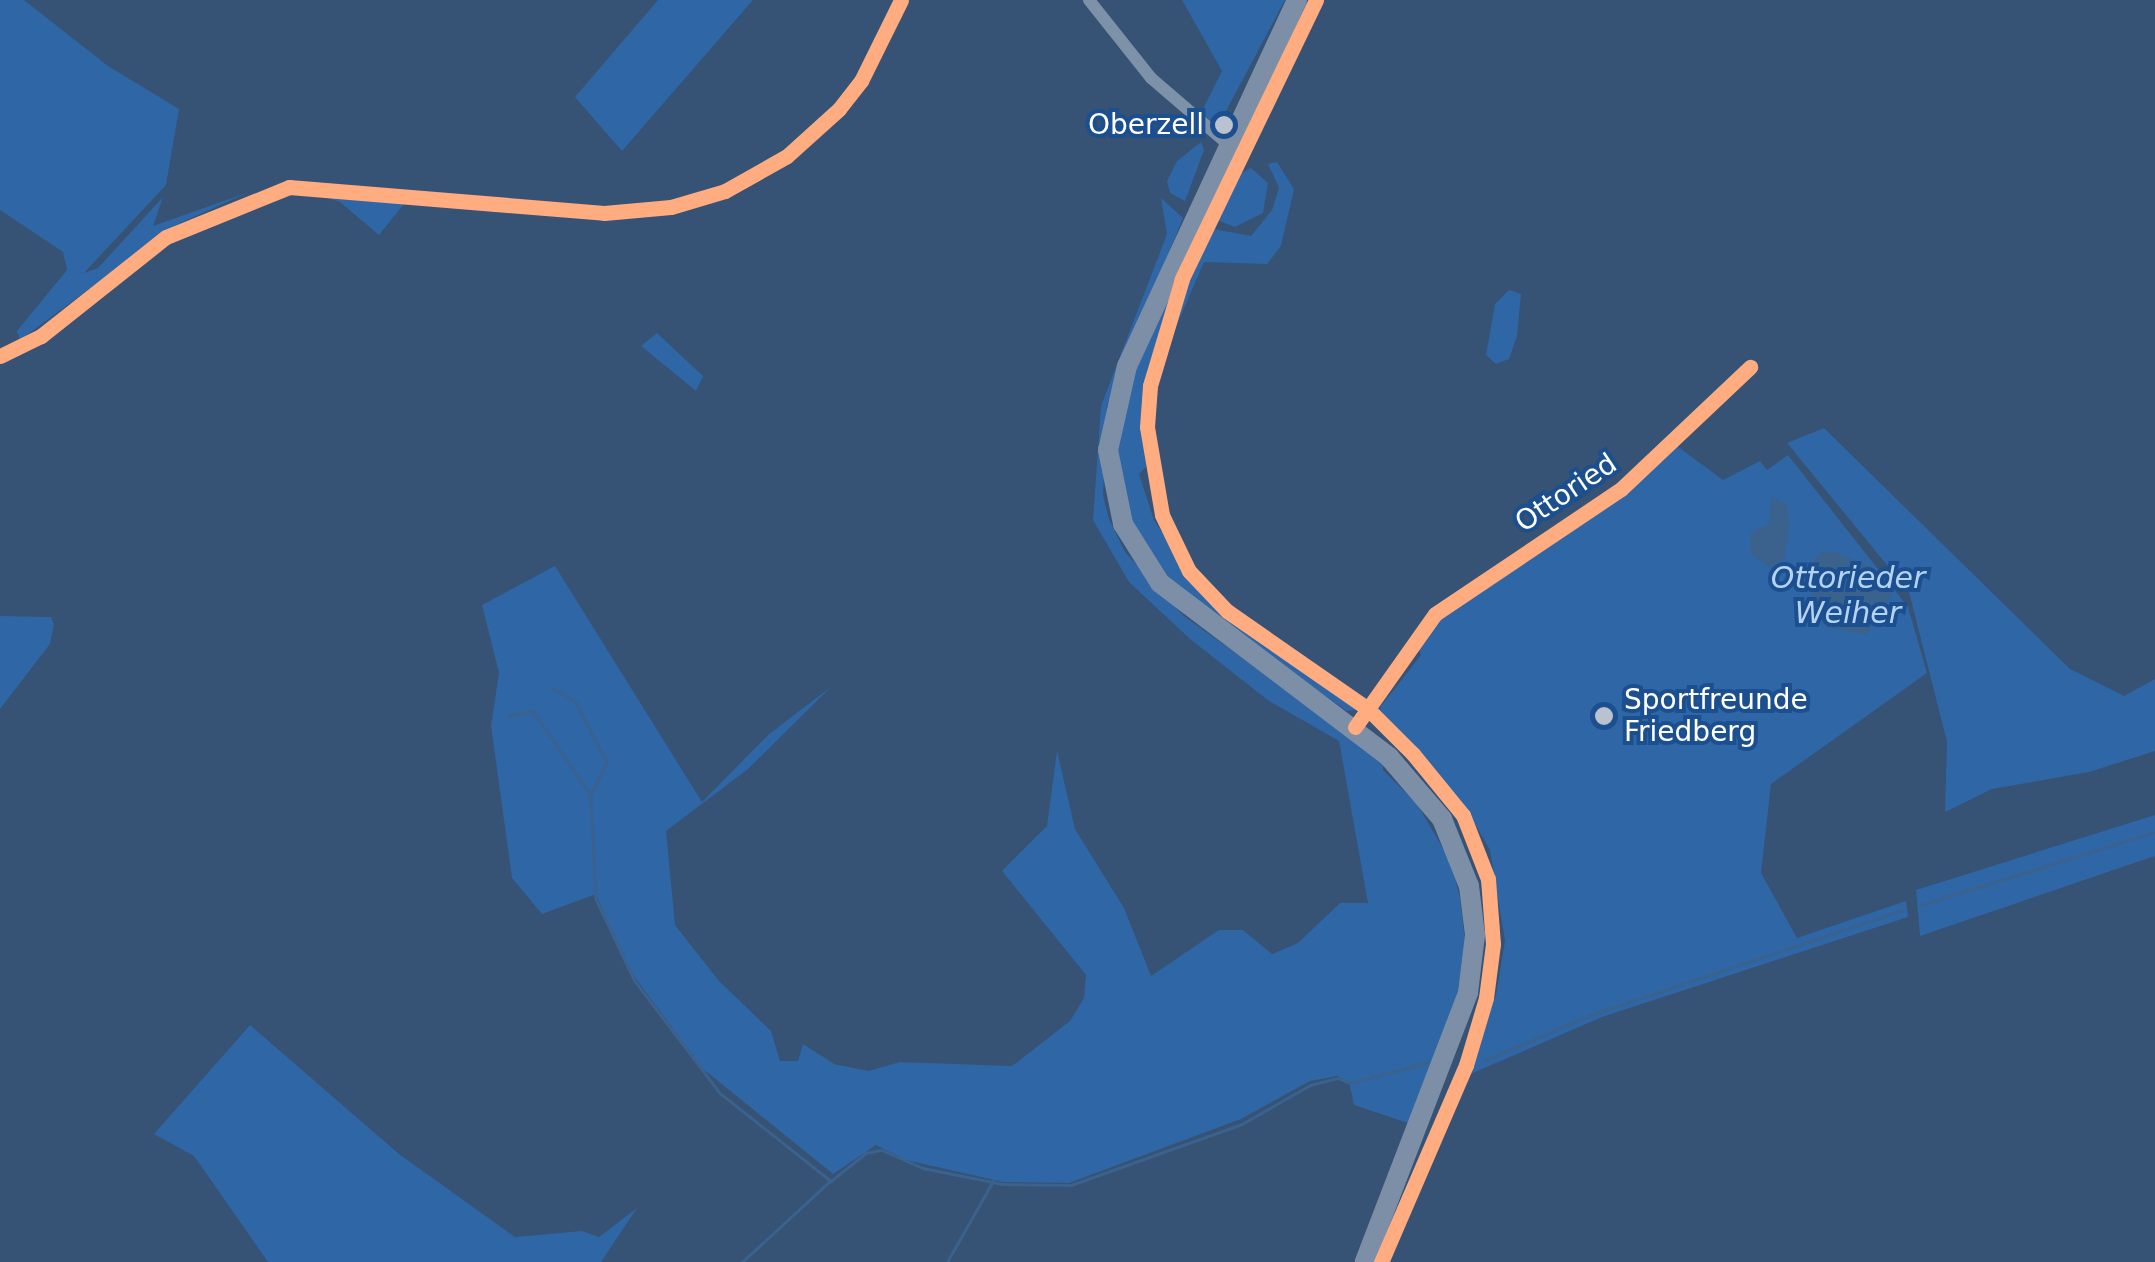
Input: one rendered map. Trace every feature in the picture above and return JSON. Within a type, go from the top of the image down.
[{"type":"main road","points":[[1298,0],[1127,366],[1113,410],[1112,490],[1137,552],[1160,583],[1355,728],[1442,819],[1469,886],[1475,935],[1468,993],[1451,1049],[1364,1262]]},
{"type":"street","points":[[0,356],[41,336],[166,237],[258,195],[289,187],[604,213],[671,207],[756,178],[810,138],[861,81],[901,0]]},
{"type":"street","points":[[1089,0],[1150,78],[1228,145]]},
{"type":"street","name":"Ottoried","points":[[1355,728],[1406,652],[1452,599],[1621,489],[1750,367]]},
{"type":"shaded area","points":[[0,0],[24,0],[108,66],[179,109],[166,185],[84,273],[98,268],[163,197],[153,226],[249,192],[176,225],[20,340],[17,331],[67,270],[63,252],[0,210]]},
{"type":"shaded area","points":[[658,0],[753,0],[622,151],[575,97]]},
{"type":"shaded area","points":[[1182,0],[1285,0],[1218,126],[1201,113],[1222,71]]},
{"type":"shaded area","points":[[1201,142],[1204,150],[1185,201],[1170,193],[1167,181],[1177,161]]},
{"type":"shaded area","points":[[1277,162],[1294,189],[1281,246],[1267,264],[1204,262],[1154,378],[1208,228],[1251,236],[1272,210],[1279,188],[1268,164]]},
{"type":"shaded area","points":[[1251,168],[1268,183],[1263,213],[1235,227],[1212,218],[1237,175]]},
{"type":"shaded area","points":[[312,193],[407,200],[379,235],[340,202]]},
{"type":"shaded area","points":[[1161,198],[1183,218],[1107,406],[1103,496],[1109,519],[1125,552],[1184,616],[1384,760],[1383,770],[1417,804],[1451,862],[1460,898],[1465,942],[1458,996],[1408,1123],[1354,1105],[1349,1082],[1337,1076],[1310,1081],[1241,1119],[1069,1183],[1003,1182],[906,1160],[876,1145],[833,1174],[702,1068],[625,964],[596,894],[542,914],[512,878],[491,726],[499,673],[482,605],[555,566],[702,802],[768,735],[832,686],[748,769],[666,831],[675,925],[719,981],[771,1031],[780,1061],[798,1061],[803,1044],[834,1064],[869,1071],[900,1062],[1012,1066],[1070,1021],[1084,998],[1086,975],[1002,871],[1047,826],[1057,751],[1075,829],[1124,908],[1151,976],[1219,930],[1243,930],[1272,954],[1298,943],[1340,903],[1368,903],[1339,741],[1269,701],[1190,639],[1129,582],[1093,520],[1101,406],[1167,234]]},
{"type":"shaded area","points":[[1198,232],[1145,386],[1146,467],[1139,474],[1154,520],[1202,593],[1358,710],[1347,711],[1194,604],[1160,572],[1128,520],[1116,451],[1134,368]]},
{"type":"shaded area","points":[[1509,290],[1521,294],[1517,336],[1509,359],[1496,364],[1486,355],[1495,304]]},
{"type":"shaded area","points":[[657,333],[703,376],[696,391],[641,346]]},
{"type":"shaded area","points":[[1824,428],[2070,669],[2124,696],[2155,679],[2155,751],[2089,772],[1992,789],[1945,812],[1947,742],[1909,592],[1787,443]]},
{"type":"shaded area","points":[[1677,446],[1723,480],[1760,461],[1767,470],[1788,455],[1908,607],[1927,673],[1771,784],[1761,873],[1797,938],[1906,901],[1908,917],[1602,1017],[1468,1075],[1496,995],[1505,941],[1490,850],[1465,807],[1378,710],[1421,655],[1418,647],[1436,618]]},
{"type":"shaded area","points":[[0,616],[51,617],[54,625],[50,644],[0,709]]},
{"type":"shaded area","points":[[2155,815],[2155,856],[1920,936],[1916,890]]},
{"type":"shaded area","points":[[250,1025],[399,1154],[515,1237],[582,1231],[599,1237],[637,1208],[601,1262],[268,1262],[194,1156],[154,1134]]},
{"type":"water","name":"Ottorieder Weiher","points":[[1772,497],[1786,504],[1789,525],[1784,560],[1771,568],[1750,553],[1751,532],[1769,524]]},
{"type":"water","name":"Ottorieder Weiher","points":[[1832,551],[1869,566],[1892,594],[1866,635],[1826,627],[1815,611],[1807,570],[1820,553]]},
{"type":"waterway","points":[[552,688],[576,702],[607,762],[593,792]]},
{"type":"waterway","points":[[509,716],[533,711],[591,795],[596,899],[635,981],[720,1093],[831,1181],[866,1153],[882,1150],[923,1168],[1003,1184],[1071,1185],[1242,1124],[1310,1085],[1338,1078],[1350,1083],[1430,1062]]},
{"type":"waterway","points":[[1921,905],[2155,832]]},
{"type":"waterway","points":[[1484,1061],[1591,1015],[1903,910]]},
{"type":"waterway","points":[[947,1262],[993,1181]]},
{"type":"waterway","points":[[742,1262],[829,1182]]},
{"type":"cycle path","points":[[0,356],[41,336],[166,237],[289,187],[604,213],[671,207],[725,191],[787,156],[839,109],[861,81],[901,0]]},
{"type":"cycle path","points":[[1316,0],[1182,279],[1150,386],[1147,427],[1162,515],[1189,571],[1227,611],[1368,709],[1413,754],[1463,815],[1488,879],[1493,944],[1486,998],[1466,1065],[1381,1262]]},
{"type":"cycle path","points":[[1355,727],[1435,614],[1621,489],[1750,367]]},
{"type":"place","name":"Oberzell","points":[[1224,125]]},
{"type":"place","name":"Sportfreunde Friedberg","points":[[1604,716]]}]
